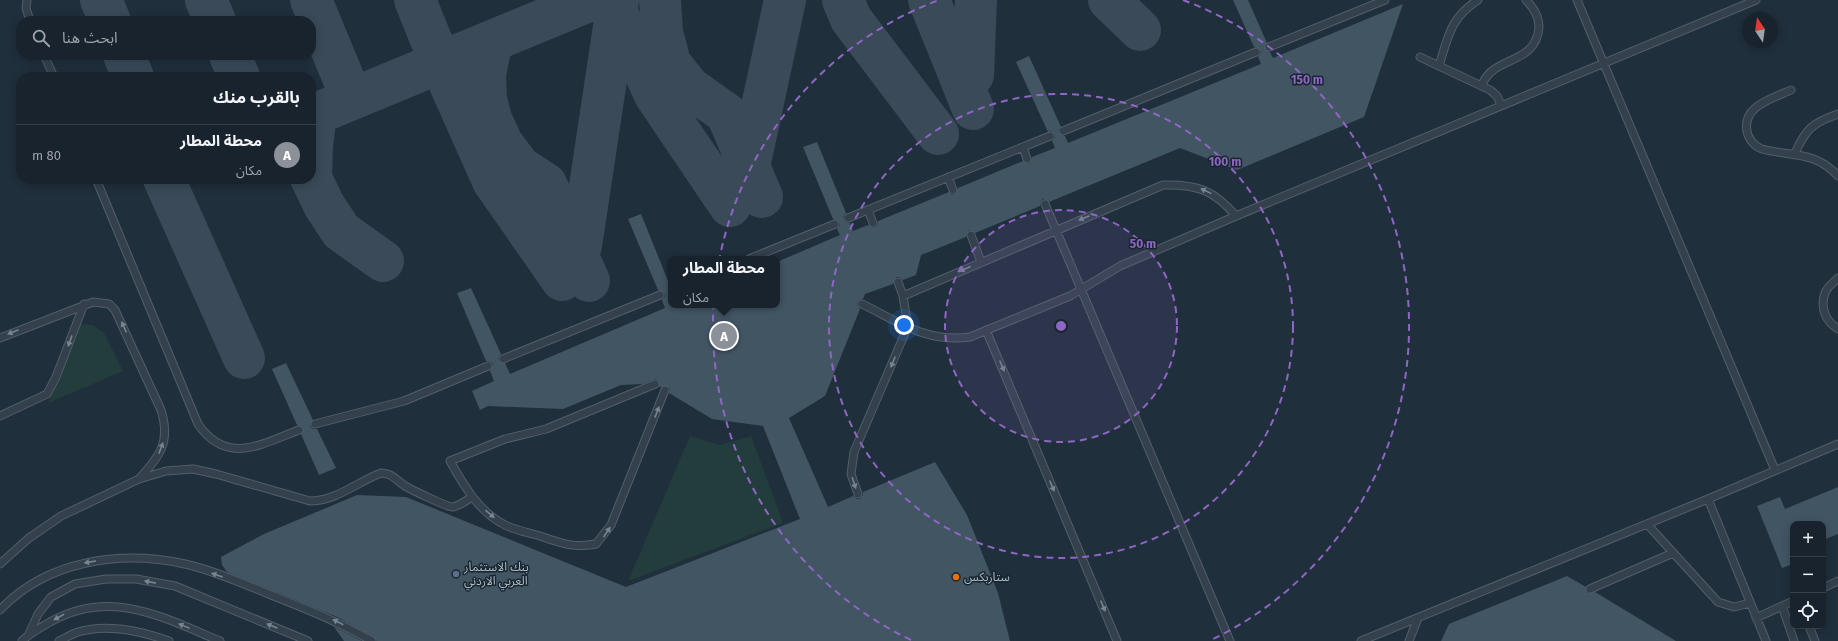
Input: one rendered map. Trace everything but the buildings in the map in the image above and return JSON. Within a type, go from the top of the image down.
[{"type":"lane","points":[[27,0],[26,8],[28,16]]},
{"type":"lane","points":[[1269,47],[1385,0]]},
{"type":"lane","points":[[1439,66],[1450,32],[1456,19],[1467,7],[1478,0]]},
{"type":"lane","points":[[1482,85],[1488,72],[1520,57],[1531,49],[1535,42],[1538,36],[1539,21],[1534,8],[1526,0]]},
{"type":"lane","points":[[1577,0],[1775,470]]},
{"type":"lane","points":[[862,304],[932,336],[954,339],[970,337],[1082,291],[1120,266],[1236,216],[1756,0]]},
{"type":"lane","points":[[1063,131],[1256,52]]},
{"type":"lane","points":[[1420,57],[1482,85],[1493,93],[1501,105]]},
{"type":"lane","points":[[46,60],[52,72]]},
{"type":"lane","points":[[1791,90],[1761,104],[1750,112],[1745,126],[1749,140],[1761,149],[1795,153],[1817,160],[1838,176]]},
{"type":"lane","points":[[1795,153],[1804,135],[1819,121],[1838,114]]},
{"type":"lane","points":[[848,218],[1050,136]]},
{"type":"lane","points":[[1023,147],[1027,159]]},
{"type":"lane","points":[[948,177],[953,190]]},
{"type":"lane","points":[[98,184],[198,424],[207,437],[219,445],[234,449],[249,448],[299,430]]},
{"type":"lane","points":[[903,296],[1163,185],[1184,184],[1204,189],[1222,200],[1236,216]]},
{"type":"lane","points":[[1045,204],[1230,641]]},
{"type":"lane","points":[[868,210],[873,223]]},
{"type":"lane","points":[[759,256],[835,224]]},
{"type":"lane","points":[[971,235],[981,262]]},
{"type":"lane","points":[[1838,278],[1825,291],[1822,308],[1830,324],[1838,329]]},
{"type":"lane","points":[[858,494],[851,474],[851,463],[854,452],[908,326],[903,296],[898,282]]},
{"type":"lane","points":[[503,359],[660,295]]},
{"type":"lane","points":[[0,338],[84,304],[101,302],[109,304],[115,310],[161,410],[165,424],[165,436],[161,452],[139,479]]},
{"type":"lane","points":[[0,416],[47,394],[56,377],[84,304]]},
{"type":"lane","points":[[986,330],[1117,641]]},
{"type":"lane","points":[[315,424],[404,401],[488,366]]},
{"type":"lane","points":[[655,384],[546,429],[505,439],[450,461],[472,497],[491,516],[506,525],[567,545],[581,547],[596,544],[611,525],[665,390]]},
{"type":"lane","points":[[1361,641],[1708,499],[1838,444]]},
{"type":"lane","points":[[0,564],[29,538],[61,516],[139,479],[166,471],[193,469],[234,478],[300,499],[320,501],[330,498],[374,476],[387,473],[406,486],[446,507],[455,507],[472,497]]},
{"type":"lane","points":[[1708,499],[1766,641]]},
{"type":"lane","points":[[1647,524],[1718,602],[1734,607],[1750,604]]},
{"type":"lane","points":[[1590,589],[1673,553]]},
{"type":"lane","points":[[0,610],[10,599],[45,576],[87,562],[135,557],[186,564],[251,587],[336,621],[372,641]]},
{"type":"lane","points":[[29,634],[38,614],[51,597],[75,584],[106,579],[136,579],[175,586],[308,641]]},
{"type":"lane","points":[[1826,587],[1838,581]]},
{"type":"lane","points":[[1756,618],[1790,602]]},
{"type":"lane","points":[[22,641],[29,634],[65,614],[91,608],[121,606],[156,615],[220,641]]},
{"type":"lane","points":[[1782,606],[1794,641]]},
{"type":"lane","points":[[1409,641],[1418,618]]},
{"type":"lane","points":[[59,641],[77,632],[97,628],[123,629],[169,641]]},
{"type":"lane","points":[[1810,629],[1815,641]]},
{"type":"green space","points":[[81,324],[93,325],[104,333],[123,371],[48,403]]},
{"type":"green space","points":[[690,436],[720,445],[751,436],[783,523],[628,581]]},
{"type":"taxiway","points":[[101,0],[108,16]]},
{"type":"taxiway","points":[[206,0],[213,16]]},
{"type":"taxiway","points":[[311,0],[352,99]]},
{"type":"taxiway","points":[[415,0],[440,62],[493,181],[562,280]]},
{"type":"taxiway","points":[[316,114],[591,0]]},
{"type":"taxiway","points":[[581,246],[618,0]]},
{"type":"taxiway","points":[[660,0],[662,32],[670,63],[689,87],[727,114],[762,197]]},
{"type":"taxiway","points":[[749,167],[785,0]]},
{"type":"taxiway","points":[[843,0],[851,19],[938,134]]},
{"type":"taxiway","points":[[929,0],[973,109]]},
{"type":"taxiway","points":[[973,75],[976,0]]},
{"type":"taxiway","points":[[1109,0],[1140,30]]},
{"type":"taxiway","points":[[616,11],[655,95],[730,206]]},
{"type":"taxiway","points":[[492,41],[485,74],[486,99],[491,119],[502,143],[520,167],[546,184],[589,281]]},
{"type":"taxiway","points":[[126,60],[131,72]]},
{"type":"taxiway","points":[[232,60],[237,72]]},
{"type":"taxiway","points":[[166,184],[244,358]]},
{"type":"taxiway","points":[[314,184],[324,205],[341,231],[383,261]]},
{"type":"place","name":"محطة المطار","points":[[724,336]]},
{"type":"place","name":"بنك الاستثمار العربي الاردني","points":[[456,574]]},
{"type":"place","name":"ستاربكس","points":[[956,577]]}]
